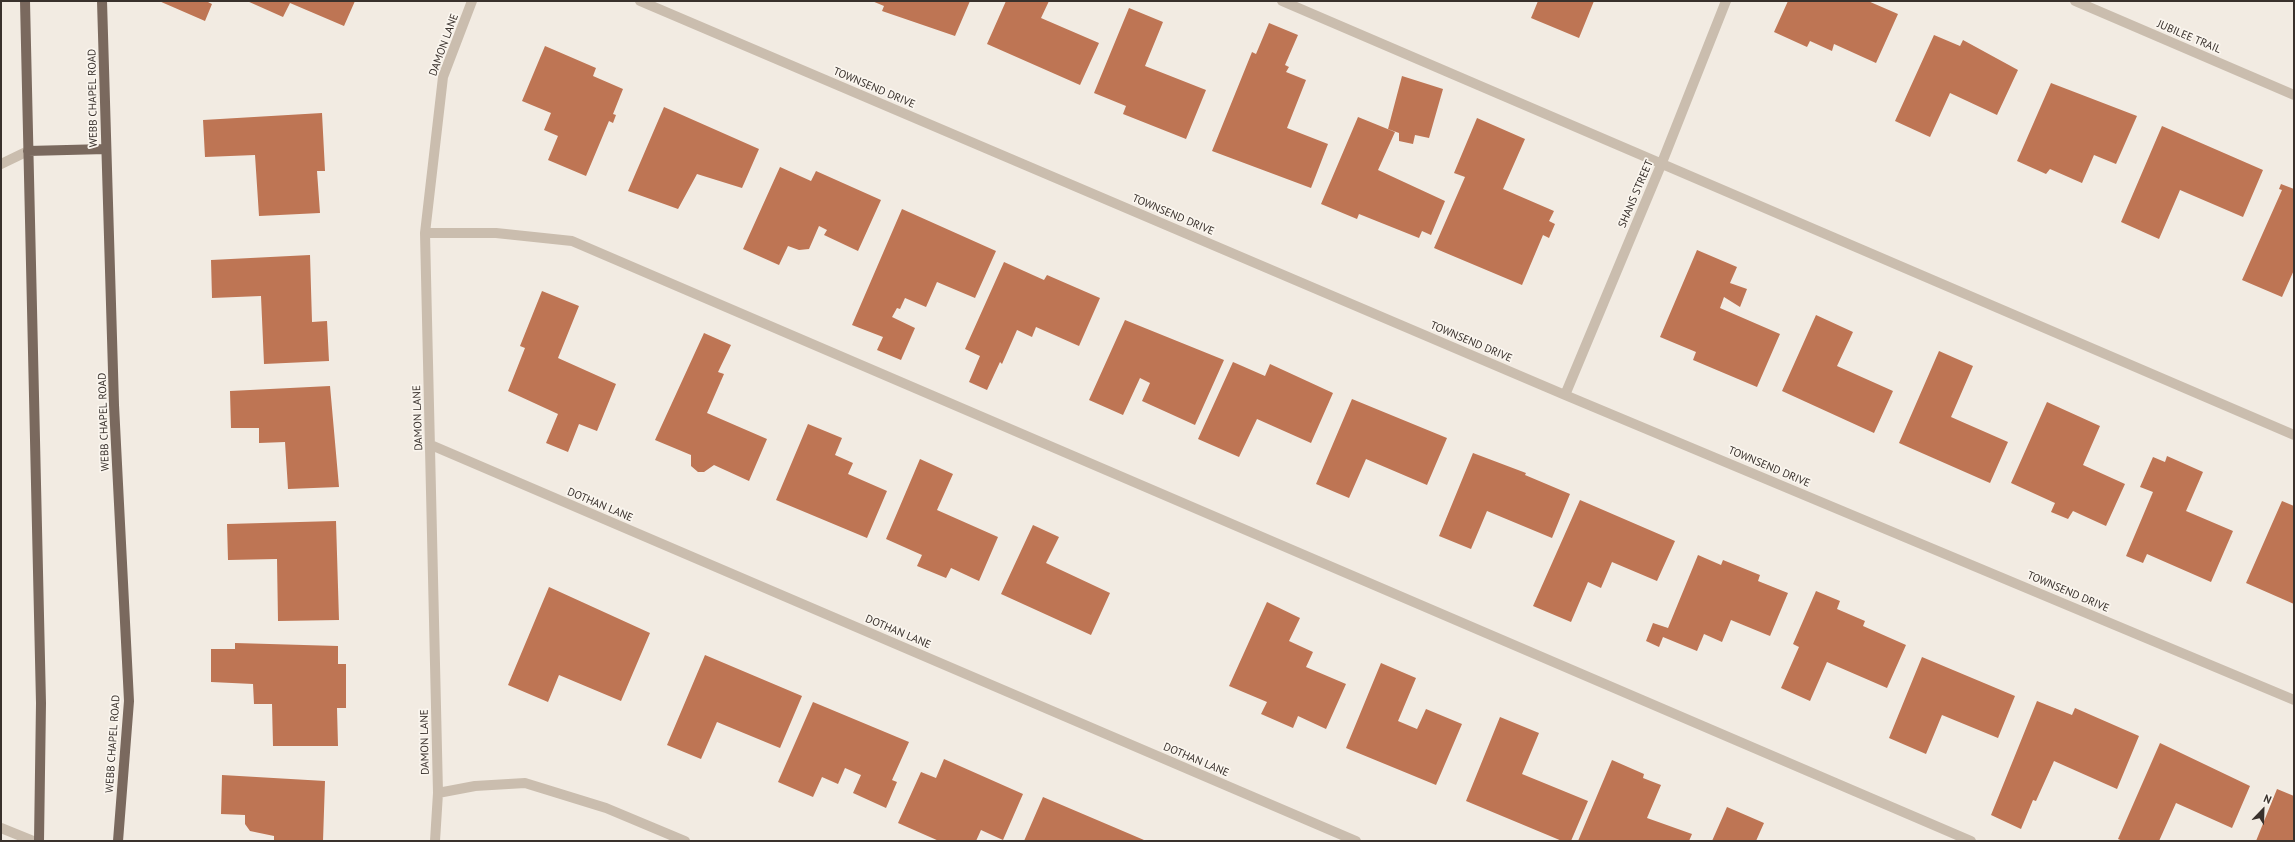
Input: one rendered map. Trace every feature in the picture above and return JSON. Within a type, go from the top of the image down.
[{"type":"main road","points":[[25,1],[41,703],[39,841]]},
{"type":"main road","name":"WEBB CHAPEL ROAD","points":[[102,1],[114,405],[130,701],[118,841]]},
{"type":"main road","points":[[28,151],[106,149]]},
{"type":"street","name":"DAMON LANE","points":[[435,841],[438,793],[425,233],[443,77],[472,1]]},
{"type":"street","name":"TOWNSEND DRIVE","points":[[640,1],[1565,395],[2294,700]]},
{"type":"street","points":[[1282,1],[1661,165],[2294,435]]},
{"type":"street","name":"SHANS STREET","points":[[1565,395],[1661,165],[1726,1]]},
{"type":"street","name":"JUBILEE TRAIL","points":[[2075,1],[2294,95]]},
{"type":"street","points":[[1,164],[28,151]]},
{"type":"street","points":[[425,233],[496,234],[572,241],[1971,841]]},
{"type":"street","name":"DOTHAN LANE","points":[[431,445],[1356,841]]},
{"type":"street","points":[[438,793],[475,786],[525,783],[606,808],[685,841]]},
{"type":"street","points":[[1,828],[33,841]]},
{"type":"building","points":[[159,1],[206,1],[212,4],[205,21]]},
{"type":"building","points":[[247,1],[355,1],[344,26],[290,3],[283,17]]},
{"type":"building","points":[[872,1],[970,1],[955,36],[882,11],[884,6]]},
{"type":"building","points":[[1006,1],[1049,1],[1041,18],[1099,43],[1080,85],[987,44]]},
{"type":"building","points":[[1538,1],[1594,1],[1579,38],[1531,18]]},
{"type":"building","points":[[1788,1],[1868,1],[1898,14],[1876,63],[1834,44],[1832,51],[1810,41],[1807,47],[1774,32]]},
{"type":"building","points":[[1129,8],[1163,22],[1145,66],[1206,90],[1186,139],[1123,114],[1126,106],[1094,93]]},
{"type":"building","points":[[1269,23],[1298,35],[1285,65],[1289,67],[1286,72],[1306,80],[1287,128],[1328,144],[1311,188],[1212,151],[1252,52],[1256,54]]},
{"type":"building","points":[[1934,35],[1960,46],[1963,40],[2018,70],[1997,115],[1950,93],[1930,137],[1895,121]]},
{"type":"building","points":[[545,46],[596,68],[593,76],[623,89],[613,114],[616,115],[613,123],[609,121],[586,176],[548,160],[558,136],[544,130],[551,113],[522,101]]},
{"type":"building","points":[[1402,76],[1443,89],[1429,138],[1415,135],[1413,144],[1399,141],[1399,133],[1388,129]]},
{"type":"building","points":[[2051,83],[2137,116],[2116,164],[2094,155],[2082,183],[2050,169],[2046,174],[2017,161]]},
{"type":"building","points":[[664,107],[759,149],[742,188],[697,174],[678,209],[628,191]]},
{"type":"building","points":[[322,113],[325,171],[317,171],[320,213],[259,216],[255,155],[205,157],[203,120]]},
{"type":"building","points":[[1358,117],[1395,132],[1378,170],[1445,201],[1431,235],[1422,231],[1419,238],[1359,214],[1357,219],[1321,204]]},
{"type":"building","points":[[1477,118],[1525,139],[1503,189],[1554,211],[1549,221],[1555,224],[1549,238],[1543,235],[1522,285],[1434,248],[1465,177],[1454,173]]},
{"type":"building","points":[[2162,126],[2263,170],[2243,217],[2180,190],[2159,239],[2121,222]]},
{"type":"building","points":[[780,167],[811,181],[816,171],[881,200],[858,251],[824,235],[827,230],[819,226],[809,249],[799,250],[788,246],[779,265],[743,249]]},
{"type":"building","points":[[2281,184],[2294,189],[2294,270],[2282,297],[2242,280],[2282,190],[2279,189]]},
{"type":"building","points":[[902,209],[996,251],[975,298],[937,282],[926,307],[905,298],[900,309],[897,308],[892,317],[915,328],[901,360],[877,350],[883,337],[852,325]]},
{"type":"building","points":[[1697,250],[1737,267],[1730,283],[1747,289],[1740,307],[1724,297],[1720,308],[1780,334],[1757,387],[1693,360],[1696,352],[1660,337]]},
{"type":"building","points":[[310,255],[312,322],[327,321],[329,361],[264,364],[261,296],[212,298],[211,260]]},
{"type":"building","points":[[1004,262],[1044,280],[1047,275],[1100,298],[1079,346],[1036,327],[1032,337],[1017,330],[1002,364],[1000,362],[987,390],[969,382],[980,356],[965,349]]},
{"type":"building","points":[[542,291],[579,306],[558,358],[616,384],[597,431],[579,424],[568,452],[546,443],[558,414],[508,391],[525,348],[520,346]]},
{"type":"building","points":[[1816,315],[1853,332],[1837,366],[1893,391],[1874,433],[1782,391]]},
{"type":"building","points":[[1125,320],[1224,360],[1195,425],[1142,401],[1150,383],[1140,378],[1123,415],[1089,400]]},
{"type":"building","points":[[704,333],[731,345],[718,372],[724,374],[707,413],[767,439],[749,481],[714,465],[704,472],[698,472],[691,466],[691,455],[655,440]]},
{"type":"building","points":[[1939,351],[1973,366],[1951,417],[2008,442],[1990,483],[1899,443]]},
{"type":"building","points":[[1233,362],[1265,376],[1270,364],[1333,393],[1311,443],[1257,419],[1239,457],[1198,439]]},
{"type":"building","points":[[330,386],[339,487],[288,489],[285,442],[259,443],[259,428],[231,428],[230,391]]},
{"type":"building","points":[[1352,399],[1447,438],[1427,485],[1366,459],[1349,498],[1316,484]]},
{"type":"building","points":[[2047,402],[2100,426],[2083,465],[2125,484],[2106,526],[2073,511],[2068,519],[2051,512],[2055,503],[2011,483]]},
{"type":"building","points":[[808,424],[842,438],[835,455],[853,463],[848,474],[887,491],[867,538],[776,500]]},
{"type":"building","points":[[1473,453],[1526,473],[1525,475],[1570,494],[1552,538],[1487,511],[1471,549],[1439,536]]},
{"type":"building","points":[[2167,456],[2203,472],[2186,511],[2233,531],[2211,582],[2147,554],[2143,563],[2126,556],[2153,492],[2140,487],[2153,457],[2165,462]]},
{"type":"building","points":[[920,459],[953,474],[937,510],[998,537],[979,581],[951,568],[946,578],[917,566],[922,555],[886,539]]},
{"type":"building","points":[[1580,500],[1675,541],[1657,581],[1612,562],[1601,588],[1588,582],[1571,622],[1533,606]]},
{"type":"building","points":[[2282,501],[2294,506],[2294,604],[2246,583]]},
{"type":"building","points":[[336,521],[339,620],[278,621],[277,559],[228,560],[227,524]]},
{"type":"building","points":[[1033,525],[1059,537],[1046,563],[1110,593],[1091,635],[1001,594]]},
{"type":"building","points":[[1698,555],[1721,565],[1723,560],[1760,575],[1758,581],[1788,593],[1770,636],[1731,620],[1722,642],[1704,634],[1697,651],[1663,637],[1659,647],[1646,641],[1653,623],[1668,628]]},
{"type":"building","points":[[549,587],[650,633],[621,701],[559,675],[548,702],[508,685]]},
{"type":"building","points":[[1816,591],[1840,601],[1837,609],[1865,621],[1863,626],[1906,645],[1887,688],[1827,662],[1810,701],[1781,688],[1799,647],[1793,644]]},
{"type":"building","points":[[1267,602],[1300,618],[1289,641],[1313,652],[1306,667],[1346,684],[1326,729],[1298,716],[1293,728],[1261,714],[1267,702],[1229,686]]},
{"type":"building","points":[[235,643],[338,646],[338,664],[346,664],[346,708],[337,708],[338,746],[273,746],[272,704],[254,704],[253,684],[211,682],[211,649],[235,649]]},
{"type":"building","points":[[705,655],[802,696],[780,748],[717,722],[701,759],[667,745]]},
{"type":"building","points":[[1922,657],[2015,696],[1998,738],[1942,715],[1926,754],[1889,738]]},
{"type":"building","points":[[1381,663],[1416,678],[1398,721],[1417,729],[1426,709],[1462,724],[1436,785],[1346,748]]},
{"type":"building","points":[[2037,701],[2072,715],[2075,708],[2139,736],[2117,789],[2054,761],[2036,801],[2033,800],[2021,829],[1991,815]]},
{"type":"building","points":[[813,702],[909,742],[892,780],[897,782],[886,808],[853,793],[861,775],[845,768],[838,784],[822,777],[813,797],[778,782]]},
{"type":"building","points":[[1500,717],[1539,733],[1522,774],[1588,801],[1571,841],[1562,841],[1466,801]]},
{"type":"building","points":[[2160,743],[2250,786],[2232,828],[2176,803],[2159,841],[2123,841],[2118,839]]},
{"type":"building","points":[[944,759],[1023,794],[1003,840],[981,830],[976,841],[939,841],[898,823],[921,772],[936,778]]},
{"type":"building","points":[[1612,760],[1644,774],[1643,778],[1661,785],[1647,818],[1692,834],[1689,841],[1578,841]]},
{"type":"building","points":[[222,775],[325,781],[323,841],[274,841],[274,836],[250,831],[245,824],[245,815],[221,814]]},
{"type":"building","points":[[2277,789],[2294,796],[2294,841],[2256,841]]},
{"type":"building","points":[[1043,797],[1144,840],[1144,841],[1024,841]]},
{"type":"building","points":[[1727,807],[1764,823],[1756,841],[1712,841]]}]
